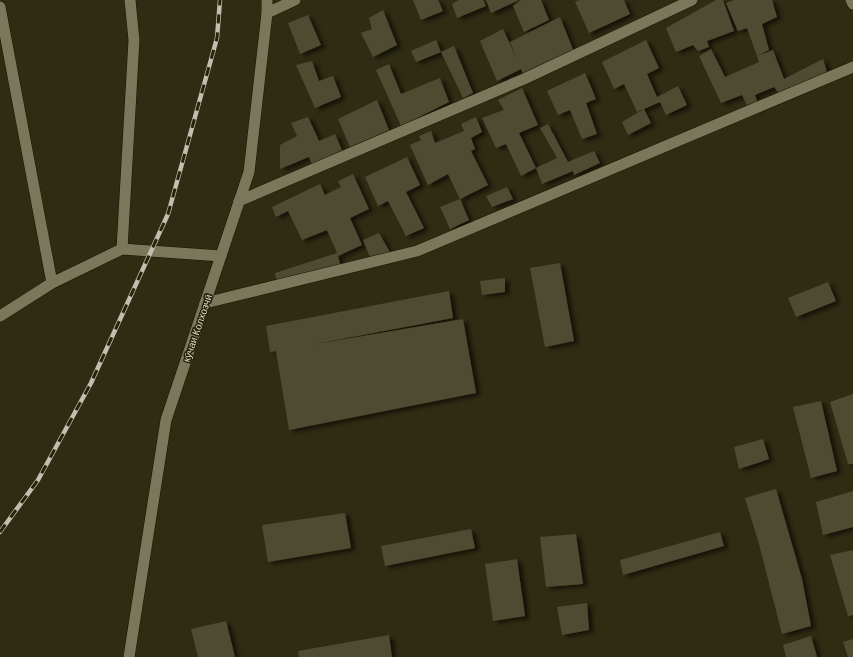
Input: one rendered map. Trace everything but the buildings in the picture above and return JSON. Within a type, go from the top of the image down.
[{"type":"street","points":[[122,249],[134,40],[130,0]]},
{"type":"street","name":"кӯчаи Колхозчӣ","points":[[129,657],[166,420],[249,172],[267,13],[267,0]]},
{"type":"street","points":[[267,13],[295,0]]},
{"type":"street","points":[[240,201],[524,79],[692,0]]},
{"type":"street","points":[[851,0],[853,4]]},
{"type":"street","points":[[0,7],[52,283]]},
{"type":"street","points":[[205,303],[417,251],[853,67]]},
{"type":"street","points":[[0,316],[52,283],[122,249],[221,256]]},
{"type":"railway","points":[[0,532],[38,480],[91,383],[168,214],[217,38],[220,0]]}]
